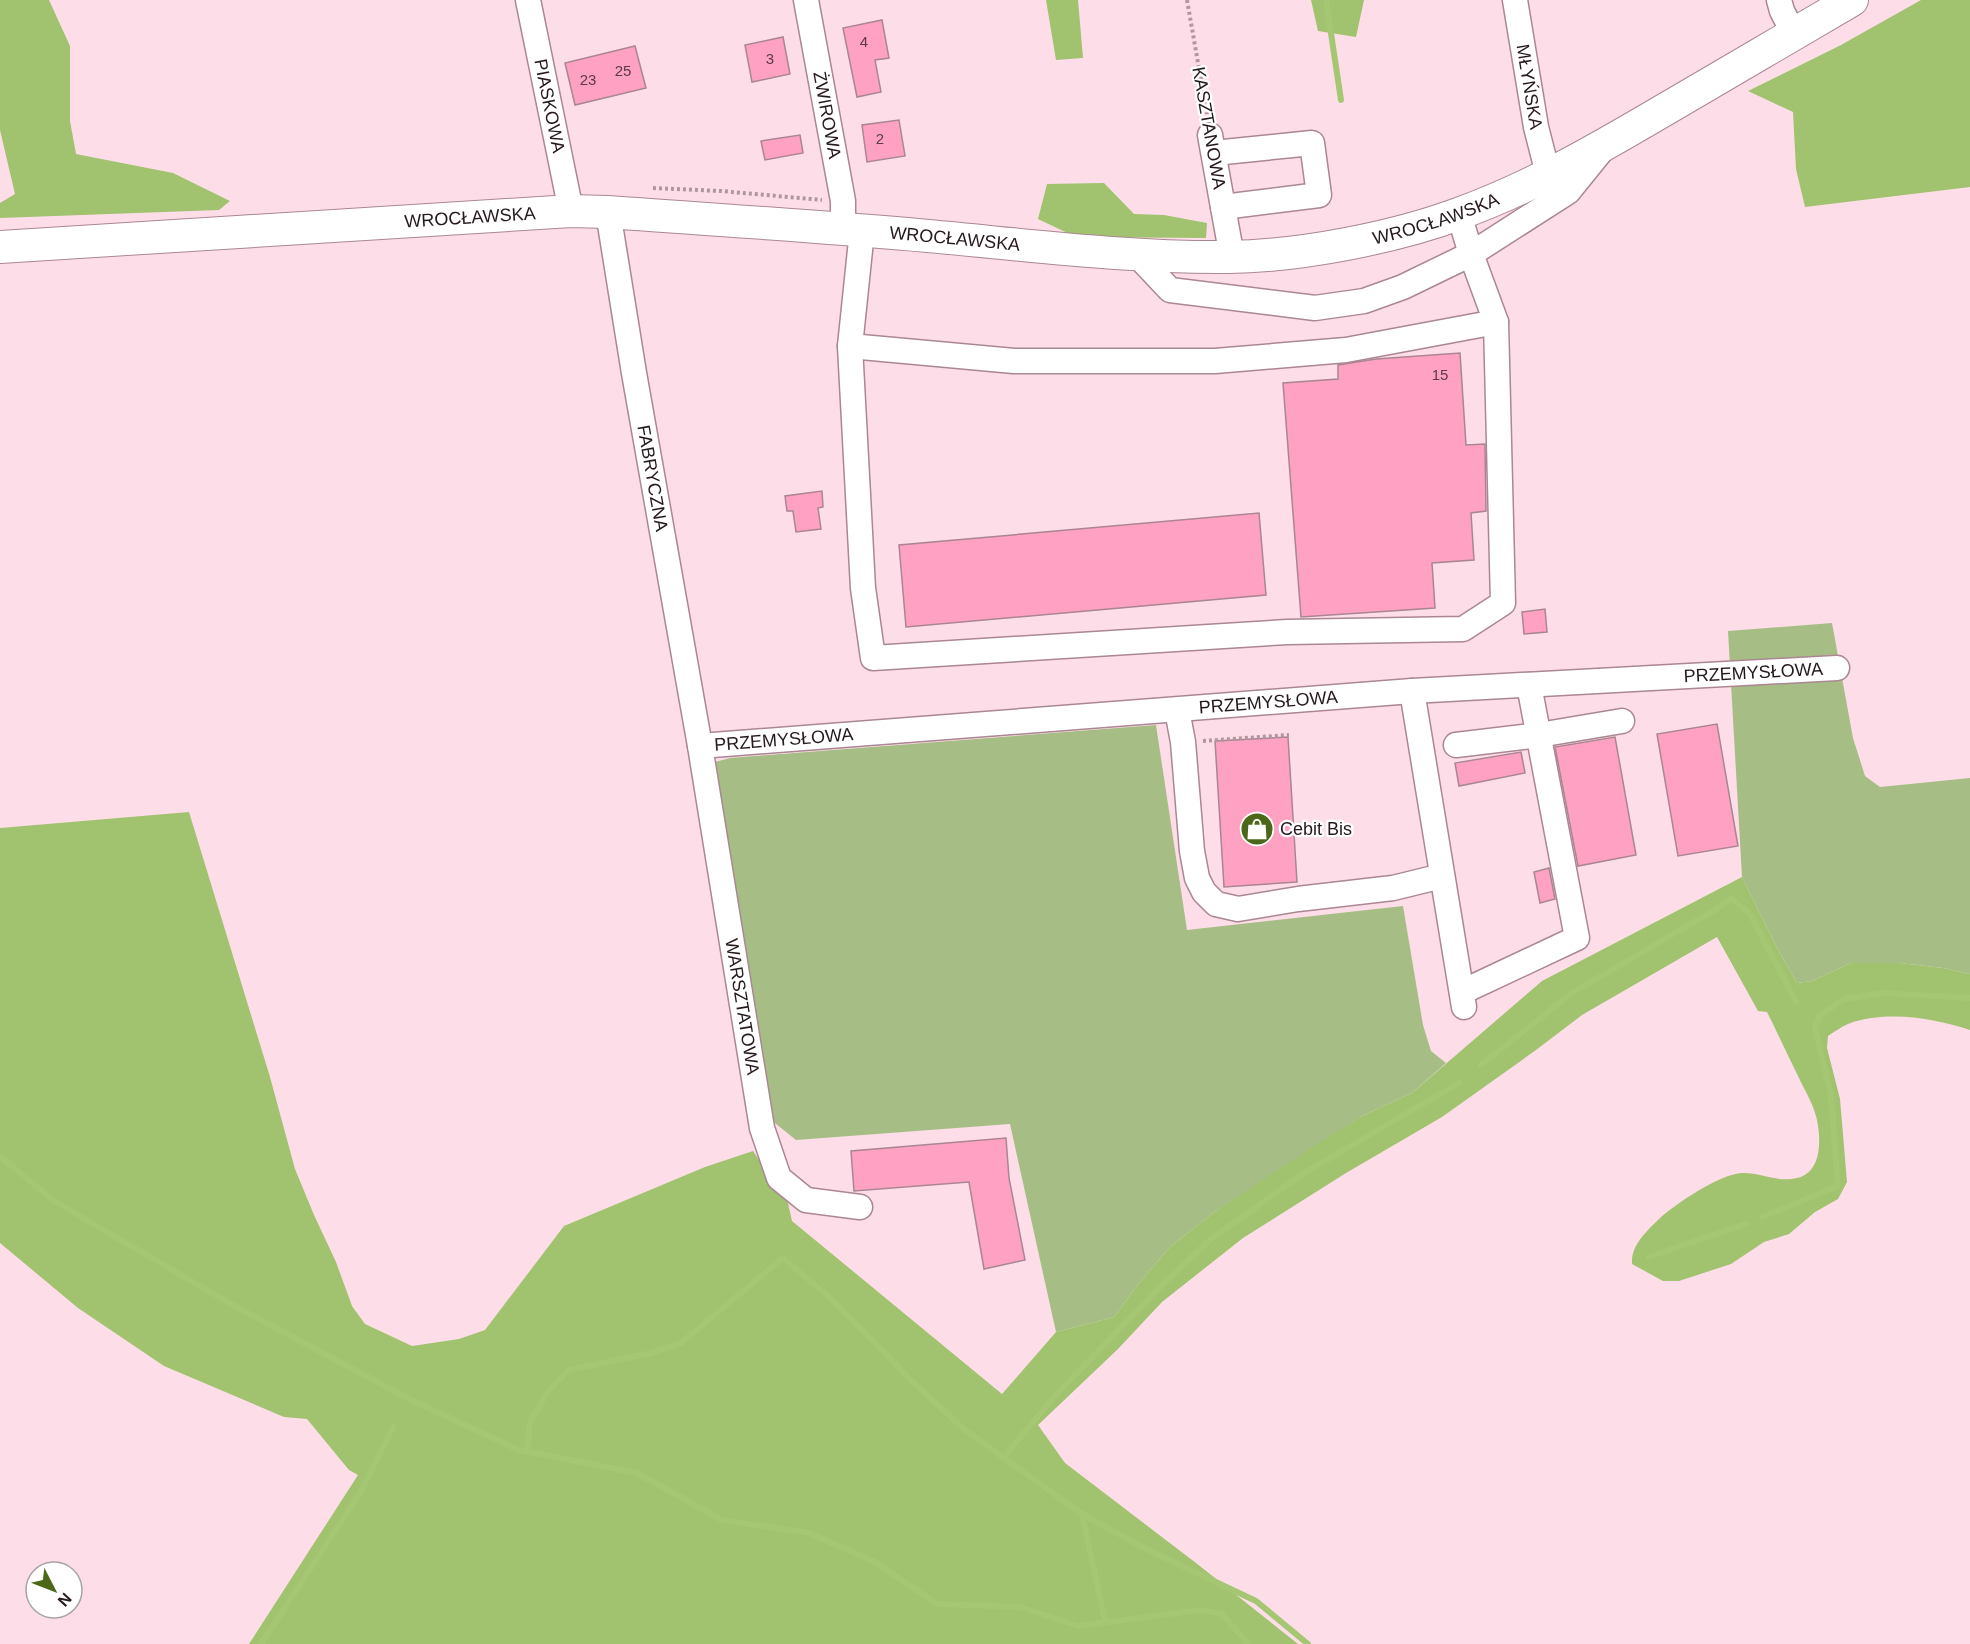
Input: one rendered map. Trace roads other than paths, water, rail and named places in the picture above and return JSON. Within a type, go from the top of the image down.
[{"type":"main road","name":"WROCŁAWSKA","points":[[0,247],[571,211],[852,230],[1137,255],[1232,257],[1293,251],[1358,241],[1459,214],[1525,187],[1607,144],[1852,0]]},
{"type":"street","name":"PIASKOWA","points":[[528,0],[571,211]]},
{"type":"street","name":"ŻWIROWA","points":[[806,0],[843,201],[852,230],[849,346],[863,588],[873,658],[1287,632],[1463,629],[1503,603],[1496,322]]},
{"type":"street","name":"MŁYŃSKA","points":[[1515,0],[1536,127],[1548,174]]},
{"type":"street","points":[[1779,0],[1794,34]]},
{"type":"street","name":"KASZTANOWA","points":[[1223,207],[1319,195],[1312,143],[1212,144],[1223,207],[1232,257]]},
{"type":"street","points":[[1137,255],[1170,290],[1315,308],[1364,301],[1393,291],[1471,254],[1568,192],[1607,144]]},
{"type":"street","name":"FABRYCZNA","points":[[608,212],[700,746]]},
{"type":"street","points":[[849,346],[1014,361],[1215,360],[1346,350],[1496,322],[1459,214]]},
{"type":"street","name":"PRZEMYSŁOWA","points":[[700,746],[1412,691],[1837,668]]},
{"type":"street","points":[[1412,691],[1463,1000],[1577,938],[1530,685]]},
{"type":"street","points":[[1177,710],[1183,742],[1192,851],[1197,878],[1204,892],[1216,904],[1239,909],[1298,899],[1393,888],[1442,876]]},
{"type":"street","points":[[1456,745],[1539,735],[1622,721]]},
{"type":"street","name":"WARSZTATOWA","points":[[700,746],[762,1128],[779,1178],[806,1200],[860,1207]]},
{"type":"waterway","points":[[1326,0],[1341,100]]},
{"type":"waterway","points":[[1481,1065],[1572,993],[1713,911],[1731,898],[1750,914],[1796,1002]]},
{"type":"waterway","points":[[1762,1217],[1838,1186],[1831,1095],[1815,1028],[1819,1016],[1844,999],[1883,993],[1970,998]]},
{"type":"waterway","points":[[1004,1457],[1055,1396],[1162,1285],[1210,1240],[1304,1173],[1459,1083]]},
{"type":"waterway","points":[[0,1156],[54,1201],[231,1304],[411,1400],[519,1450],[637,1473],[722,1520],[809,1533],[873,1561],[937,1604],[1020,1607],[1078,1626],[1200,1610],[1222,1614],[1248,1644]]},
{"type":"waterway","points":[[1649,1257],[1746,1224]]},
{"type":"waterway","points":[[527,1452],[530,1422],[549,1390],[569,1370],[651,1353],[681,1343],[783,1258],[826,1294],[914,1383],[965,1430],[1082,1514],[1105,1621]]},
{"type":"waterway","points":[[261,1644],[360,1493],[393,1427]]},
{"type":"waterway","points":[[1082,1514],[1148,1550],[1256,1601],[1308,1644]]},
{"type":"place","name":"Cebit Bis","points":[[1257,829]]}]
